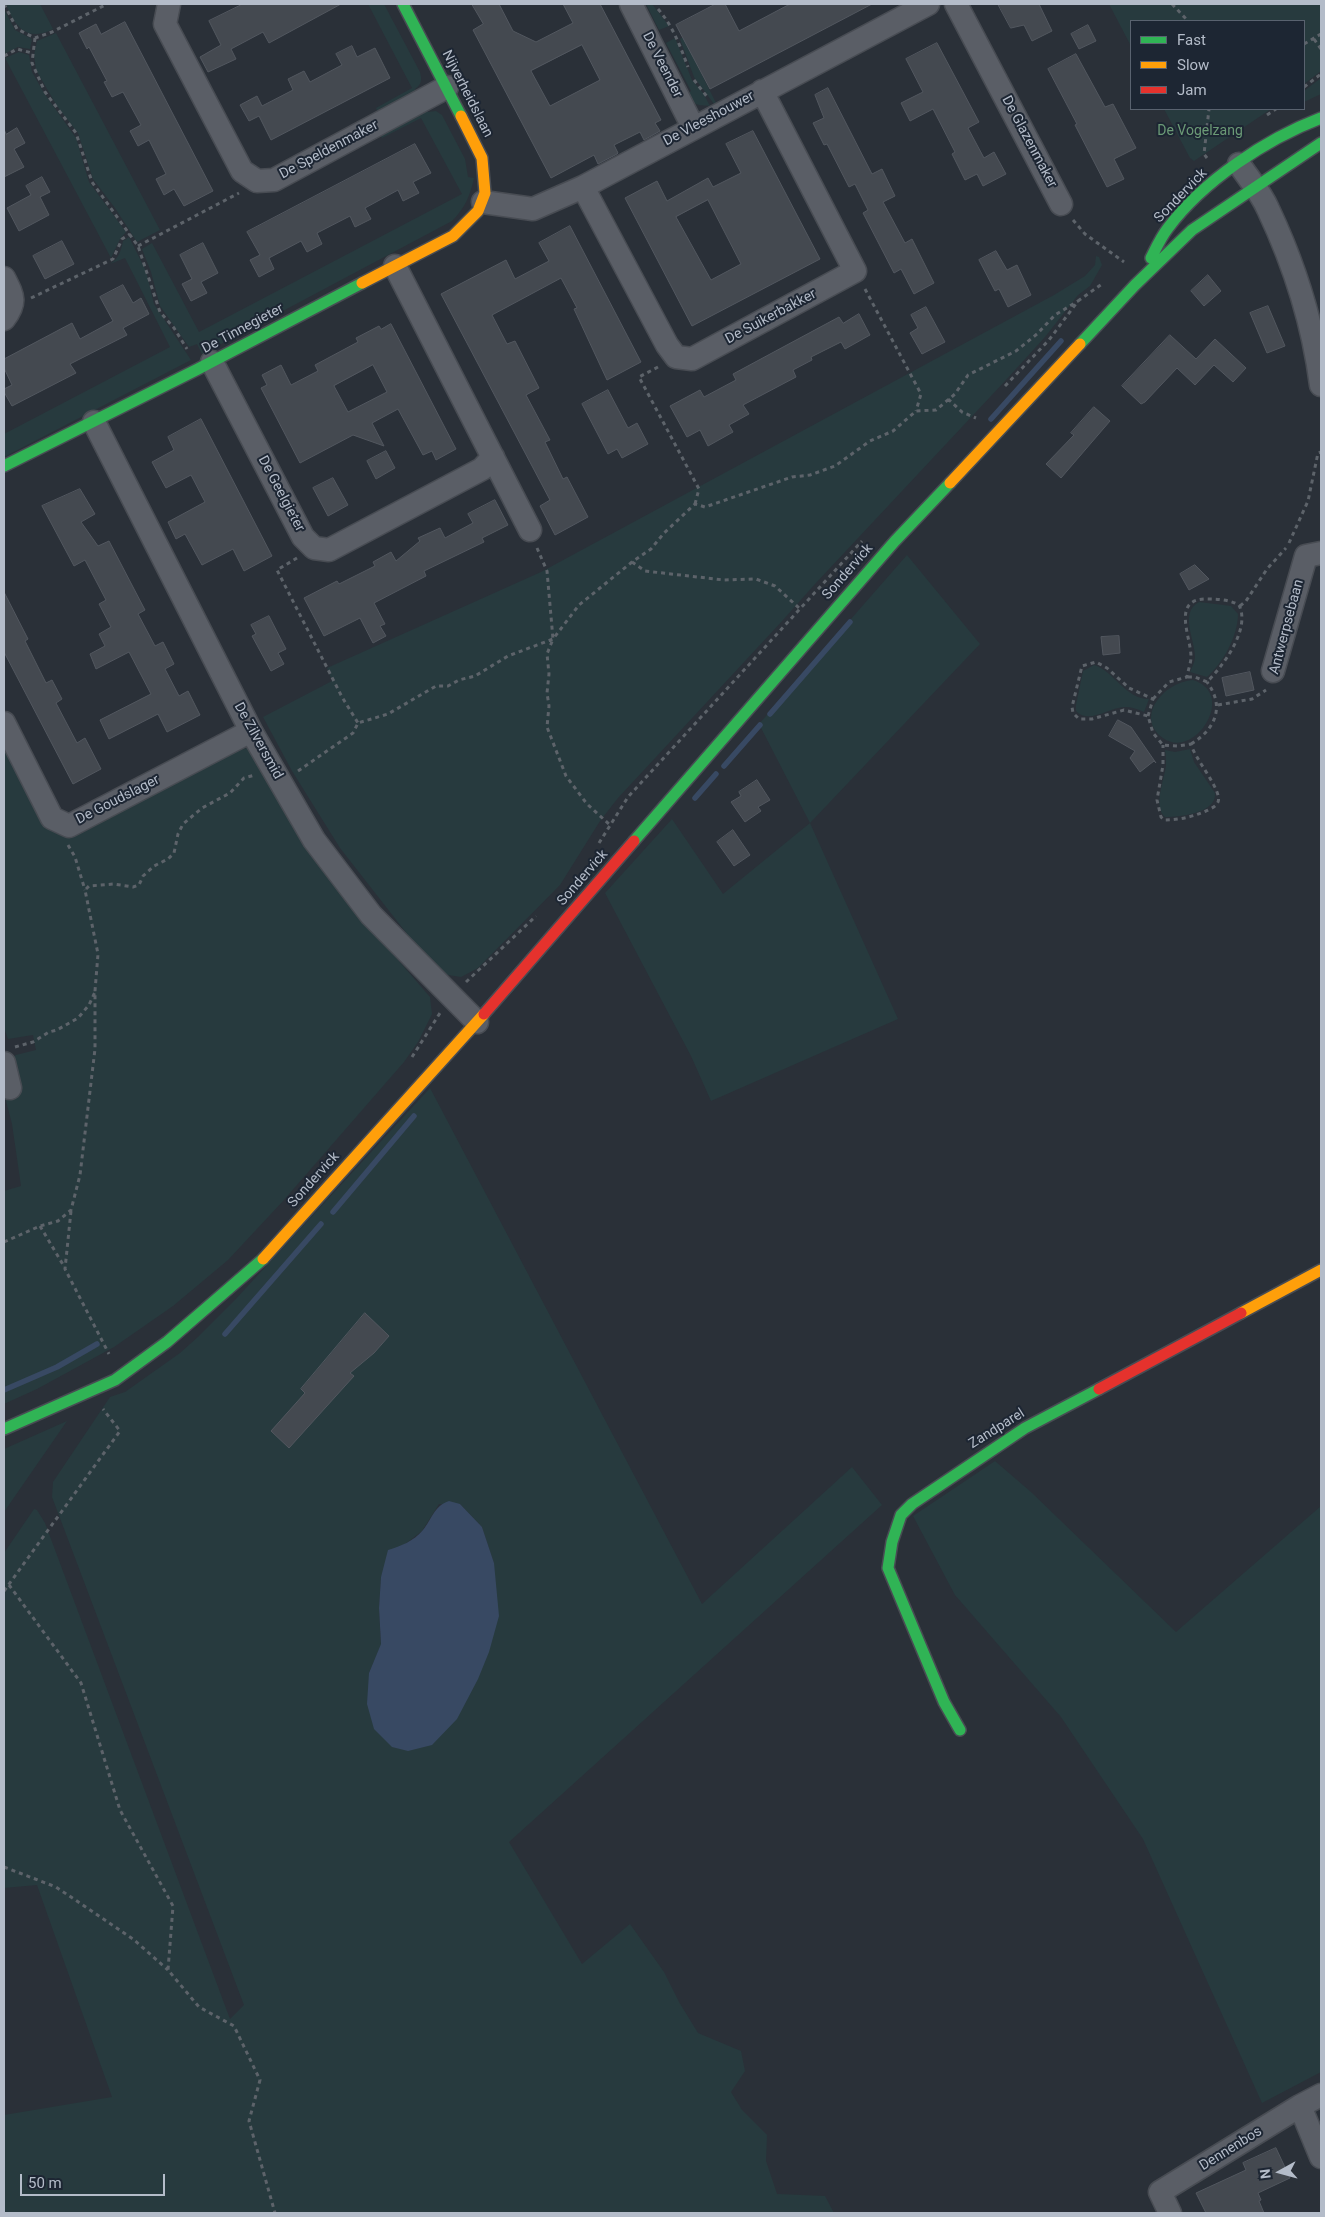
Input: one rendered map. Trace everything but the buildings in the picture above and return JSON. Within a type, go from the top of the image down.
[{"type":"street","points":[[169,4],[165,24],[242,171],[258,181]]},
{"type":"street","name":"Nijverheidslaan","points":[[403,4],[482,158],[487,178],[483,202]]},
{"type":"street","name":"De Veender","points":[[630,4],[693,127]]},
{"type":"street","name":"De Vleeshouwer","points":[[483,202],[533,209],[583,187],[762,90],[928,4]]},
{"type":"street","name":"De Glazenmaker","points":[[956,4],[1061,204]]},
{"type":"street","name":"De Speldenmaker","points":[[258,181],[274,180],[446,87]]},
{"type":"street","points":[[762,90],[856,272]]},
{"type":"street","name":"Sondervick","points":[[1135,285],[1170,225],[1210,183],[1268,144],[1321,118]]},
{"type":"street","name":"Sondervick","points":[[4,1429],[115,1380],[167,1342],[267,1256],[477,1022],[895,541],[1135,285],[1192,230],[1321,144]]},
{"type":"street","points":[[1239,164],[1268,209],[1303,292],[1317,353],[1321,385]]},
{"type":"street","points":[[583,187],[666,345],[676,357]]},
{"type":"street","name":"De Tinnegieter","points":[[4,466],[205,366],[453,236],[471,223],[483,202]]},
{"type":"street","points":[[395,266],[530,530]]},
{"type":"street","name":"De Suikerbakker","points":[[676,357],[692,359],[856,272]]},
{"type":"street","points":[[4,278],[12,294],[8,313]]},
{"type":"street","name":"De Geelgieter","points":[[205,366],[304,537],[314,548]]},
{"type":"street","name":"De Zilversmid","points":[[94,422],[251,731],[314,840],[371,914],[477,1022]]},
{"type":"street","points":[[314,548],[329,550],[482,469],[493,457]]},
{"type":"street","name":"Antwerpsebaan","points":[[1273,671],[1306,556],[1321,553]]},
{"type":"street","points":[[4,724],[52,818]]},
{"type":"street","name":"De Goudslager","points":[[52,818],[69,826],[251,731]]},
{"type":"street","points":[[7,1056],[10,1088]]},
{"type":"street","name":"Zandparel","points":[[960,1730],[944,1702],[888,1568],[892,1542],[901,1515],[912,1504],[1025,1428],[1321,1270]]},
{"type":"street","name":"Dennenbos","points":[[1170,2213],[1160,2192],[1300,2106],[1321,2096]]},
{"type":"street","points":[[1300,2106],[1321,2157]]},
{"type":"path","points":[[4,4],[17,29],[35,38],[52,32],[107,4]]},
{"type":"path","points":[[654,4],[674,31],[695,81],[705,93],[716,115]]},
{"type":"path","points":[[1172,4],[1187,20]]},
{"type":"path","points":[[1305,44],[1321,34]]},
{"type":"path","points":[[35,38],[32,63],[45,92],[76,133],[92,182],[138,246],[160,312],[205,366]]},
{"type":"path","points":[[1314,39],[1321,49]]},
{"type":"path","points":[[4,56],[17,49],[32,53]]},
{"type":"path","points":[[1305,86],[1321,74]]},
{"type":"path","points":[[1208,161],[1204,154],[1209,110]]},
{"type":"path","points":[[138,246],[238,194],[258,181]]},
{"type":"path","name":"De Glazenmaker","points":[[1061,204],[1086,234],[1124,262]]},
{"type":"path","points":[[8,313],[113,259],[122,238],[130,234]]},
{"type":"path","points":[[696,504],[705,506],[792,476],[810,475],[835,466],[870,441],[893,431],[916,411],[921,394],[856,272]]},
{"type":"path","points":[[916,411],[936,410],[968,375],[1016,351],[1037,334],[1055,314],[1078,301],[1048,340],[1002,389]]},
{"type":"path","points":[[610,825],[587,804],[566,776],[547,727],[549,674],[547,654],[553,639],[579,605],[651,549],[664,533],[696,504],[699,489],[639,377],[676,357]]},
{"type":"path","points":[[948,399],[962,412],[976,418],[970,424]]},
{"type":"path","points":[[1240,606],[1246,601],[1267,569],[1288,545],[1308,501],[1318,453],[1321,452]]},
{"type":"path","points":[[530,530],[547,571],[553,639]]},
{"type":"path","name":"Sondervick","points":[[597,847],[628,797],[865,537]]},
{"type":"path","points":[[314,548],[277,570],[342,697],[358,723]]},
{"type":"path","points":[[632,562],[645,571],[652,572],[724,580],[756,579],[775,586],[799,608]]},
{"type":"path","points":[[1187,677],[1191,657],[1184,617],[1190,604],[1200,599],[1233,601],[1240,606],[1242,616],[1238,636],[1224,662],[1207,682]]},
{"type":"path","points":[[358,723],[388,714],[436,686],[448,686],[459,680],[475,676],[508,656],[553,639]]},
{"type":"path","points":[[1148,716],[1128,710],[1085,721],[1079,719],[1073,713],[1072,707],[1079,673],[1082,666],[1096,662],[1107,668],[1129,688],[1153,699]]},
{"type":"path","name":"Antwerpsebaan","points":[[1218,705],[1236,703],[1259,695],[1269,686],[1273,671]]},
{"type":"path","points":[[1163,745],[1178,746],[1191,744],[1207,729],[1217,713],[1218,705],[1212,688],[1207,682],[1195,677],[1187,677],[1169,682],[1153,699],[1148,716],[1153,733],[1163,745],[1163,765],[1157,806],[1161,817],[1170,820],[1196,815],[1215,806],[1218,802],[1219,796],[1198,761],[1191,744]]},
{"type":"path","points":[[86,890],[89,886],[114,884],[133,887],[139,884],[143,876],[154,866],[168,859],[174,853],[180,828],[202,808],[230,793],[244,778],[274,771],[299,771],[354,733],[358,723]]},
{"type":"path","points":[[52,818],[75,858],[86,890],[98,954],[95,991],[95,1050],[80,1175],[71,1210],[65,1269]]},
{"type":"path","points":[[410,1060],[451,996],[538,914]]},
{"type":"path","points":[[7,1056],[78,1018],[89,1005],[95,991]]},
{"type":"path","points":[[4,1242],[40,1226],[58,1221],[71,1210]]},
{"type":"path","points":[[40,1226],[65,1269],[109,1354]]},
{"type":"path","points":[[103,1358],[117,1350]]},
{"type":"path","points":[[4,1591],[120,1431],[90,1391]]},
{"type":"path","points":[[9,1585],[81,1683],[120,1810],[173,1906],[168,1970]]},
{"type":"path","points":[[4,1867],[56,1887],[133,1939],[168,1970],[199,2007],[234,2026],[260,2080],[249,2122],[275,2213]]},
{"type":"green space","points":[[6,4],[40,4],[53,29],[36,34],[24,30],[18,26]]},
{"type":"green space","points":[[368,4],[384,4],[421,77],[420,84],[415,89],[418,94],[379,115],[376,108],[412,88]]},
{"type":"green space","points":[[646,4],[652,4],[669,26],[659,30]]},
{"type":"green space","points":[[1109,4],[1321,4],[1321,71],[1305,83],[1305,20],[1130,20],[1130,44]]},
{"type":"green space","points":[[4,9],[15,30],[32,39],[30,49],[18,47],[4,54]]},
{"type":"green space","points":[[56,33],[160,230],[137,242],[93,179],[78,133],[57,106],[36,70],[34,55],[37,41]]},
{"type":"green space","points":[[683,37],[716,103],[714,104],[694,77],[680,39]]},
{"type":"green space","points":[[675,38],[692,80],[703,93],[710,106],[696,104],[690,98],[688,94],[691,91],[666,43]]},
{"type":"green space","points":[[19,52],[29,55],[32,72],[44,93],[76,138],[89,182],[126,232],[120,239],[111,258],[5,58]]},
{"type":"green space","points":[[1321,78],[1321,94],[1305,102],[1305,90]]},
{"type":"green space","points":[[426,107],[428,112],[436,111],[442,115],[465,159],[468,177],[474,178],[466,201],[452,221],[202,354],[197,344],[189,347],[160,306],[151,272],[142,249],[152,243],[199,332],[462,194],[421,118],[382,138],[379,132]]},
{"type":"green space","name":"De Vogelzang","points":[[1165,110],[1270,110],[1194,161],[1190,158]]},
{"type":"green space","points":[[129,237],[146,271],[154,304],[191,360],[4,457],[4,434],[170,347],[125,258],[110,264],[119,254],[123,241]]},
{"type":"green space","points":[[1096,256],[1099,257],[1102,265],[1090,286],[1078,295],[1045,337],[1005,381],[618,798],[600,821],[560,885],[478,968],[461,977],[442,974],[422,953],[340,848],[292,771],[263,717],[332,681],[327,668],[541,572],[1054,295],[1085,276],[1095,265]]},
{"type":"green space","points":[[907,555],[980,644],[810,823],[759,724]]},
{"type":"green space","points":[[1199,602],[1231,606],[1238,614],[1235,631],[1228,649],[1219,664],[1207,677],[1190,672],[1195,657],[1189,619],[1193,607]]},
{"type":"green space","points":[[1094,665],[1108,673],[1133,695],[1149,699],[1144,712],[1135,708],[1125,707],[1087,716],[1081,715],[1076,711],[1083,671]]},
{"type":"green space","points":[[1193,680],[1206,687],[1212,698],[1211,711],[1206,723],[1198,733],[1187,741],[1175,743],[1163,738],[1155,730],[1151,720],[1152,711],[1156,702],[1172,687],[1182,682]]},
{"type":"green space","points":[[4,742],[64,834],[85,831],[230,753],[247,748],[256,754],[373,931],[430,997],[432,1014],[418,1042],[404,1062],[283,1201],[228,1260],[173,1306],[114,1347],[37,1389],[4,1404],[4,1191],[21,1186],[12,1124],[4,1093],[12,1058],[16,1055],[36,1050],[33,1035],[8,1039],[4,1028]]},
{"type":"green space","points":[[1190,749],[1194,762],[1215,793],[1214,800],[1204,809],[1188,815],[1165,817],[1160,807],[1160,800],[1166,766],[1165,750],[1175,752]]},
{"type":"green space","points":[[672,819],[723,894],[810,823],[898,1019],[711,1101],[691,1056],[605,893]]},
{"type":"green space","points":[[430,1088],[702,1604],[852,1467],[882,1505],[509,1842],[582,1964],[630,1924],[664,1972],[679,2002],[698,2033],[741,2051],[745,2071],[731,2092],[742,2110],[767,2135],[766,2161],[777,2194],[825,2196],[834,2213],[4,2213],[4,2115],[112,2097],[37,1885],[4,1888],[4,1553],[34,1509],[37,1510],[45,1523],[230,2019],[244,2005],[52,1497],[53,1482],[110,1397],[125,1392],[180,1353],[234,1301]],"holes":[[[439,1504],[460,1504],[482,1527],[494,1563],[369,1673],[381,1645],[379,1608],[381,1577],[404,1545],[422,1531]]]},
{"type":"green space","points":[[67,1421],[4,1512],[4,1449]]},
{"type":"green space","points":[[995,1461],[1031,1492],[1176,1632],[1321,1506],[1321,2072],[1262,2103],[1143,1839],[1061,1717],[955,1595],[913,1516]]},
{"type":"water","points":[[449,1501],[460,1504],[482,1527],[494,1563],[499,1616],[489,1652],[478,1679],[457,1719],[432,1745],[408,1751],[392,1747],[374,1729],[367,1704],[369,1673],[381,1644],[379,1608],[381,1577],[388,1550],[416,1537],[437,1509]]},
{"type":"waterway","points":[[991,419],[1061,341]]},
{"type":"waterway","points":[[770,714],[850,622]]},
{"type":"waterway","points":[[724,766],[760,725]]},
{"type":"waterway","points":[[695,798],[716,774]]},
{"type":"waterway","points":[[333,1212],[414,1116]]},
{"type":"waterway","points":[[225,1334],[321,1224]]},
{"type":"waterway","points":[[4,1390],[57,1367],[97,1344]]},
{"type":"traffic: fast","points":[[403,4],[461,116]]},
{"type":"traffic: fast","points":[[1151,258],[1165,231],[1182,211],[1217,178],[1279,137],[1321,118]]},
{"type":"traffic: fast","points":[[1080,344],[1135,285],[1192,230],[1321,143]]},
{"type":"traffic: fast","points":[[4,466],[198,369],[362,283]]},
{"type":"traffic: fast","points":[[634,841],[895,541],[950,483]]},
{"type":"traffic: fast","points":[[4,1429],[115,1380],[167,1342],[263,1259]]},
{"type":"traffic: fast","points":[[960,1730],[944,1702],[888,1568],[892,1542],[901,1515],[912,1504],[1025,1428],[1099,1389]]},
{"type":"traffic: slow","points":[[362,283],[453,236],[478,211],[485,193],[482,158],[461,116]]},
{"type":"traffic: slow","points":[[950,483],[1080,344]]},
{"type":"traffic: slow","points":[[263,1259],[484,1014]]},
{"type":"traffic: slow","points":[[1241,1313],[1321,1270]]},
{"type":"traffic: jam","points":[[484,1014],[634,841]]},
{"type":"traffic: jam","points":[[1099,1389],[1241,1313]]}]
